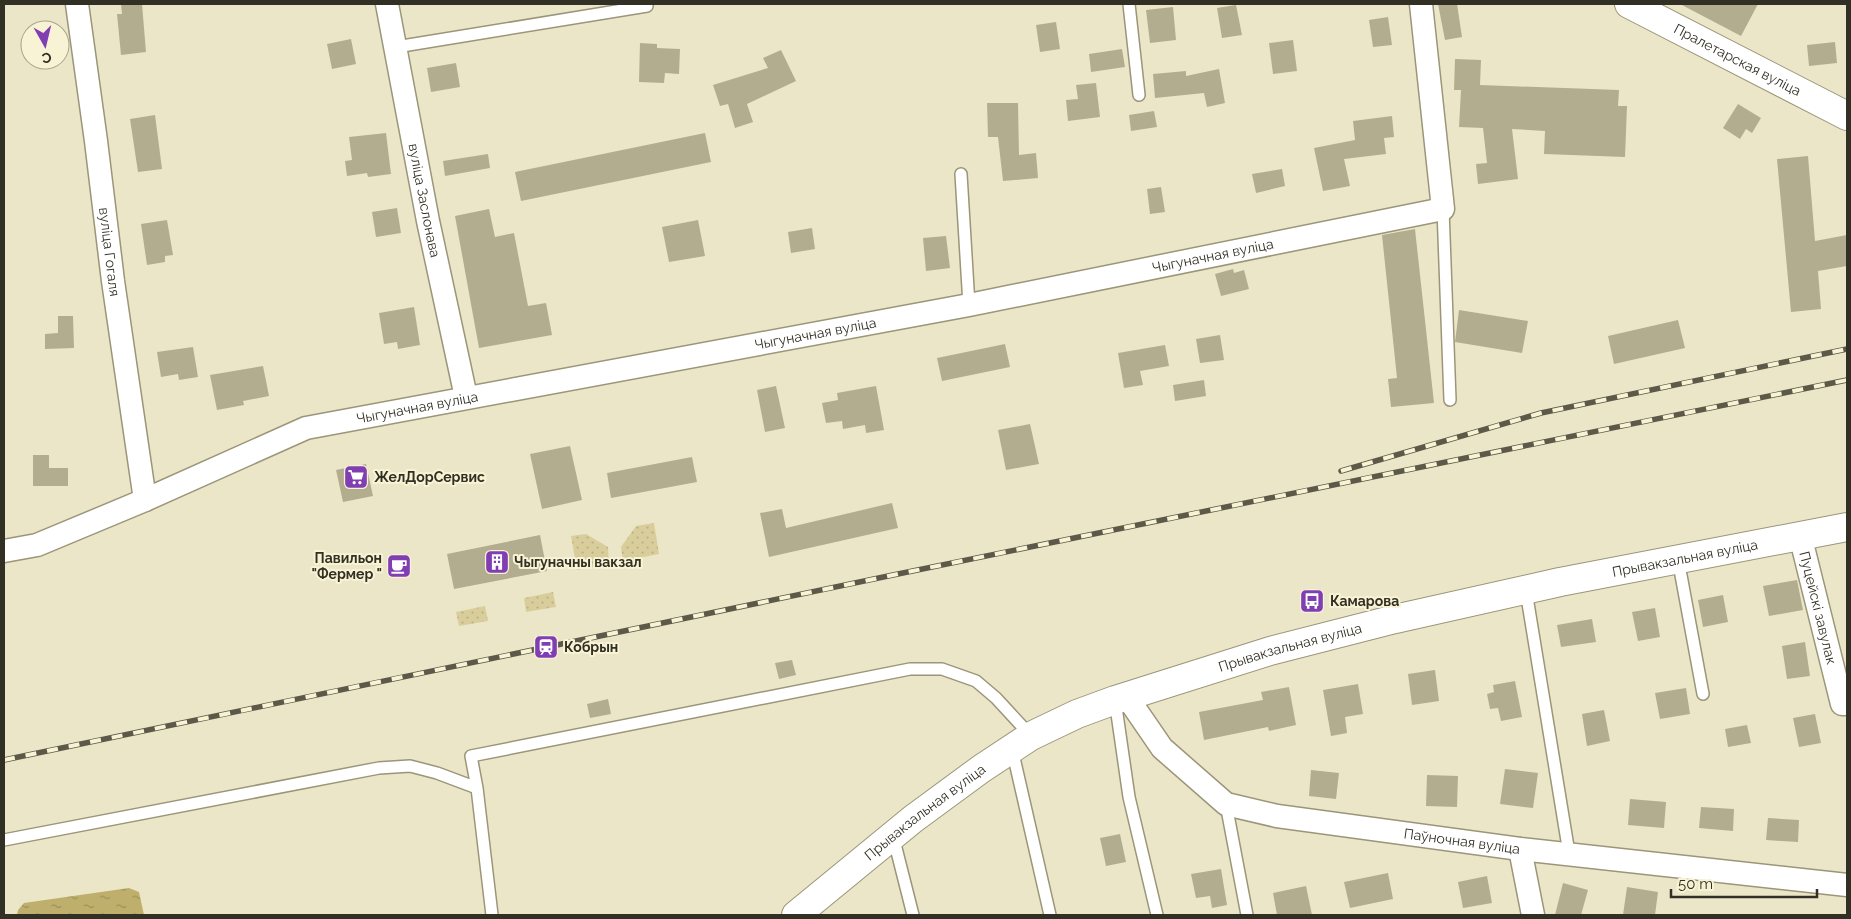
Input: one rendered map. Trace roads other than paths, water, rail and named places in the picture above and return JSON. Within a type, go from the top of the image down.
[{"type":"main road","name":"Пралетарская вуліца","points":[[1629,4],[1847,116]]},
{"type":"main road","name":"Прывакзальная вуліца","points":[[796,915],[893,836],[973,775],[1021,743],[1077,714],[1121,698],[1270,651],[1395,619],[1560,582],[1847,527]]},
{"type":"street","name":"вуліца Гогаля","points":[[77,4],[113,281],[145,500]]},
{"type":"street","name":"вуліца Заслонава","points":[[387,4],[428,220],[466,397]]},
{"type":"street","points":[[1421,4],[1443,209]]},
{"type":"street","name":"Чыгуначная вуліца","points":[[4,551],[37,545],[145,500],[306,428],[969,305],[1443,209]]},
{"type":"street","name":"Пуцейскі завулак","points":[[1800,535],[1842,704],[1847,704]]},
{"type":"street","name":"Паўночная вуліца","points":[[1121,698],[1162,748],[1226,804],[1277,816],[1520,849],[1847,885]]},
{"type":"street","points":[[1520,849],[1533,915]]},
{"type":"lane","points":[[1128,4],[1139,95]]},
{"type":"lane","points":[[396,47],[646,6]]},
{"type":"lane","points":[[960,174],[969,305]]},
{"type":"lane","points":[[1443,209],[1450,400]]},
{"type":"lane","points":[[1678,559],[1703,694]]},
{"type":"lane","points":[[1526,591],[1569,853]]},
{"type":"lane","points":[[492,915],[477,788],[471,756],[910,669],[942,669],[976,681],[996,698],[1021,743],[1050,915]]},
{"type":"lane","points":[[1121,698],[1129,797],[1157,915]]},
{"type":"lane","points":[[4,840],[379,768],[410,766],[438,772],[477,788]]},
{"type":"lane","points":[[1226,804],[1247,915]]},
{"type":"lane","points":[[893,836],[913,915]]},
{"type":"water","points":[[129,888],[139,892],[144,915],[17,915],[18,910],[24,903]]},
{"type":"railway","points":[[1341,471],[1541,413],[1847,349]]},
{"type":"railway","points":[[4,760],[893,575],[1847,380]]},
{"type":"place","name":"ЖелДорСервис","points":[[356,477]]},
{"type":"place","name":"Чыгуначны вакзал","points":[[497,562]]},
{"type":"place","name":"Павильон \"Фермер \"","points":[[399,566]]},
{"type":"place","name":"Камарова","points":[[1312,601]]},
{"type":"place","name":"Кобрын","points":[[546,647]]}]
